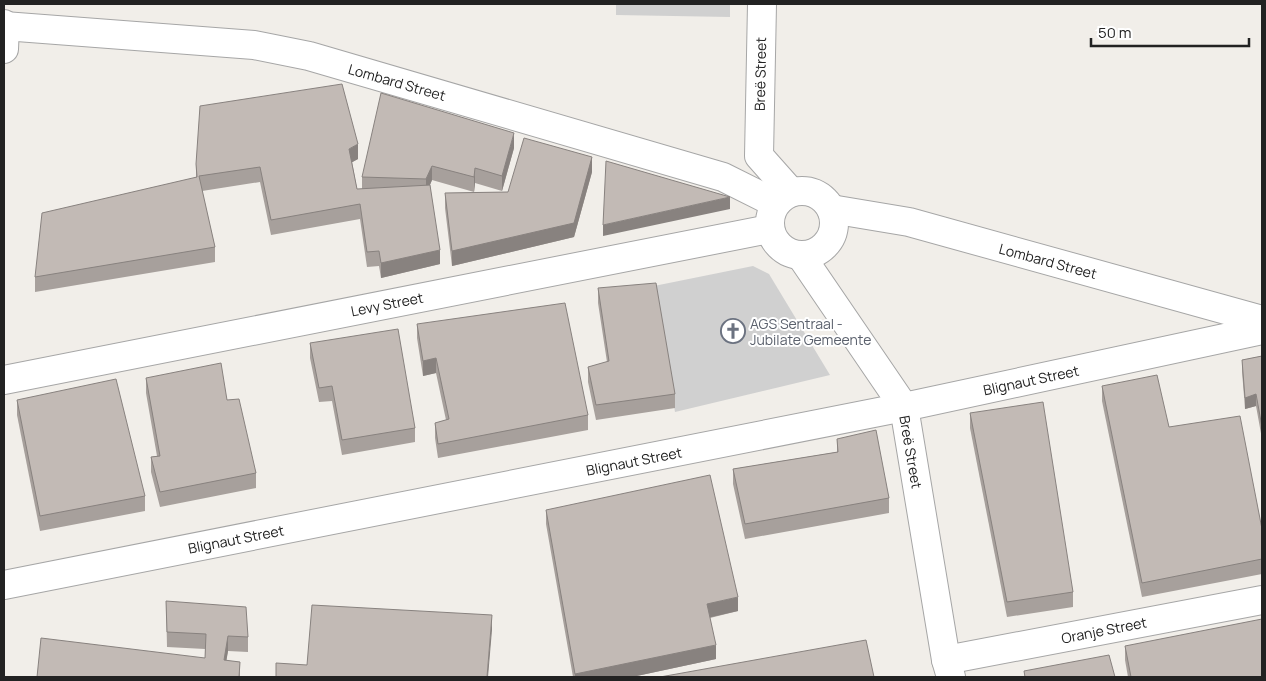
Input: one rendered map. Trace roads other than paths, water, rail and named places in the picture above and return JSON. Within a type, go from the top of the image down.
[{"type":"street","name":"Breë Street","points":[[762,4],[759,156],[778,208]]},
{"type":"street","name":"Lombard Street","points":[[4,31],[254,45],[309,56],[723,177],[778,208]]},
{"type":"street","points":[[802,190],[814,192],[824,198],[834,218],[834,230],[829,240],[822,249],[812,254],[801,256],[780,248],[773,239],[778,208],[802,190]]},
{"type":"street","name":"Levy Street","points":[[4,380],[778,208]]},
{"type":"street","name":"Lombard Street","points":[[831,209],[909,222],[1262,320]]},
{"type":"street","name":"Breë Street","points":[[801,256],[904,407],[949,669]]},
{"type":"street","name":"Blignaut Street","points":[[4,585],[904,407],[1262,330]]},
{"type":"street","name":"Oranje Street","points":[[949,669],[1262,600]]},
{"type":"place","name":"AGS Sentraal - Jubilate Gemeente","points":[[733,331]]}]
